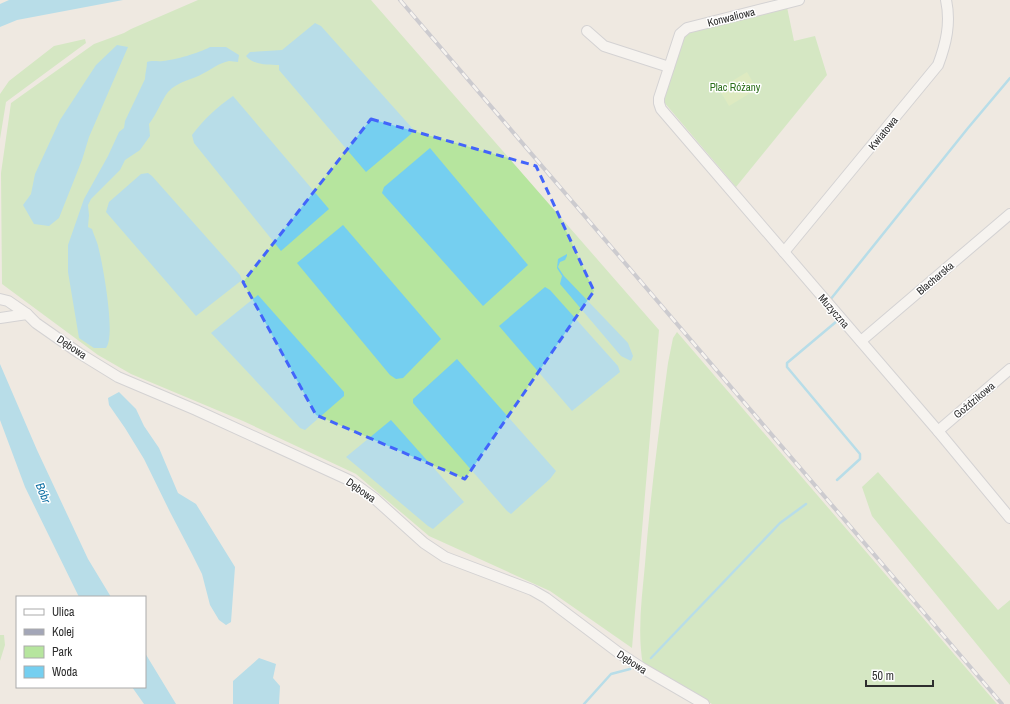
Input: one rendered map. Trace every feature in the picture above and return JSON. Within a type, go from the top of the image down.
[{"type":"street","name":"Konwaliowa","points":[[668,67],[680,34],[687,28],[785,2],[799,0]]},
{"type":"street","name":"Kwiatowa","points":[[784,252],[938,65],[944,49],[948,31],[948,9],[946,0]]},
{"type":"street","points":[[588,31],[604,46],[668,67]]},
{"type":"street","name":"Muzyczna","points":[[668,67],[658,103],[661,109],[938,431],[1010,518]]},
{"type":"street","name":"Blacharska","points":[[860,341],[1010,214]]},
{"type":"street","name":"Dębowa","points":[[0,298],[27,314],[36,323],[79,353],[118,377],[196,410],[351,481],[374,498],[424,543],[445,557],[532,590],[546,598],[619,653],[704,704]]},
{"type":"street","points":[[0,318],[27,314]]},
{"type":"street","name":"Goździkowa","points":[[938,431],[1010,369]]},
{"type":"highlighted area","points":[[371,119],[536,166],[594,291],[465,479],[316,415],[243,282]]},
{"type":"green space","points":[[198,0],[371,0],[659,330],[632,648],[550,591],[429,536],[356,474],[243,421],[131,374],[98,355],[2,284],[1,173],[11,103],[94,44],[124,33]]},
{"type":"green space","name":"Plac Różany","points":[[787,7],[794,41],[815,36],[827,75],[736,187],[663,101],[685,35],[690,31]]},
{"type":"green space","points":[[85,39],[86,43],[6,102],[0,139],[0,94],[9,81],[54,46]]},
{"type":"green space","points":[[747,72],[757,89],[729,106],[719,89]]},
{"type":"green space","points":[[677,332],[997,704],[712,704],[643,665],[640,640],[641,614],[649,514],[668,363],[673,338]]},
{"type":"green space","points":[[878,472],[998,610],[1010,600],[1010,685],[872,516],[862,487]]},
{"type":"green space","points":[[0,635],[4,635],[5,645],[0,661]]},
{"type":"water","points":[[9,0],[123,0],[17,20],[0,27],[0,4]]},
{"type":"water","points":[[315,23],[321,26],[413,129],[411,134],[366,172],[279,70],[279,65],[257,63],[246,56],[250,52],[282,50]]},
{"type":"water","points":[[117,45],[128,47],[89,137],[82,160],[59,218],[49,226],[34,224],[23,205],[31,194],[35,174],[60,120],[96,65]]},
{"type":"water","points":[[210,47],[226,47],[239,55],[238,62],[229,61],[222,63],[172,88],[163,99],[149,124],[150,136],[140,150],[125,160],[120,170],[91,199],[88,205],[88,227],[92,229],[98,247],[106,285],[110,330],[109,341],[106,348],[94,348],[79,338],[68,272],[68,245],[84,199],[108,156],[119,132],[124,128],[125,121],[145,79],[147,62],[174,59],[193,54]]},
{"type":"water","points":[[233,96],[329,209],[281,251],[194,143],[192,135],[201,124],[222,104]]},
{"type":"water","points":[[430,148],[528,265],[483,306],[382,193],[384,187]]},
{"type":"water","points":[[148,173],[240,275],[242,280],[196,316],[106,212],[109,202],[141,174]]},
{"type":"water","points":[[343,225],[441,339],[403,378],[396,379],[390,375],[297,263]]},
{"type":"water","points":[[567,254],[565,260],[560,262],[558,267],[564,276],[628,343],[633,356],[631,361],[621,356],[560,284],[562,276],[557,268],[558,259]]},
{"type":"water","points":[[545,287],[550,290],[618,366],[620,372],[572,411],[499,326]]},
{"type":"water","points":[[258,295],[344,392],[344,396],[305,430],[300,428],[211,333]]},
{"type":"water","points":[[457,359],[556,471],[550,479],[511,514],[413,403],[413,399]]},
{"type":"water","name":"Bóbr","points":[[0,364],[37,450],[88,559],[110,596],[79,596],[25,487],[0,420]]},
{"type":"water","points":[[119,392],[136,409],[144,426],[159,448],[178,493],[196,504],[235,567],[231,622],[226,625],[219,620],[210,605],[202,574],[144,459],[109,405],[108,398]]},
{"type":"water","points":[[391,420],[464,502],[433,529],[346,457]]},
{"type":"water","points":[[146,655],[176,704],[144,704],[133,688],[146,688]]},
{"type":"water","points":[[259,658],[276,664],[273,678],[280,686],[279,704],[233,704],[233,681]]},
{"type":"waterway","points":[[830,300],[1010,78]]},
{"type":"waterway","points":[[837,321],[787,363],[787,367],[860,454],[860,459],[837,480]]},
{"type":"waterway","points":[[651,658],[780,523],[806,504]]},
{"type":"waterway","points":[[584,704],[611,674],[630,669]]},
{"type":"railway","points":[[400,0],[1002,704]]}]
